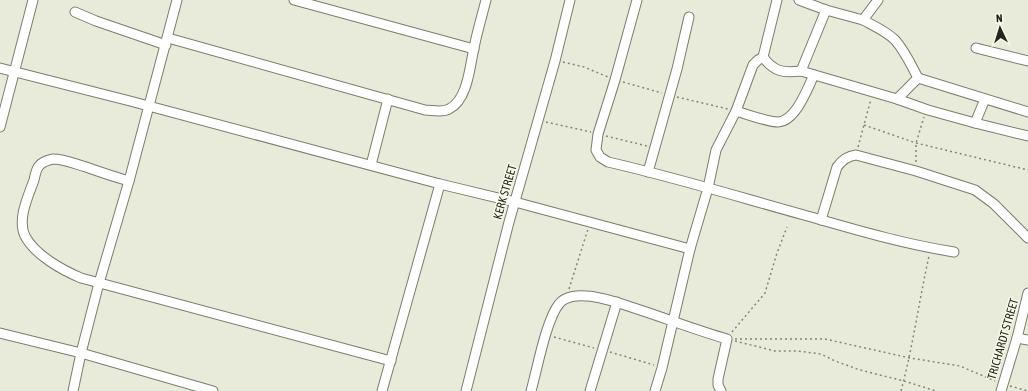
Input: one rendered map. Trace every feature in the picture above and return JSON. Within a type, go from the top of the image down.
[{"type":"street","points":[[0,127],[33,0]]},
{"type":"street","points":[[73,391],[99,283],[129,182],[177,0]]},
{"type":"street","points":[[294,0],[474,48]]},
{"type":"street","points":[[75,12],[96,21],[167,42],[388,99],[425,110],[442,111],[448,110],[454,106],[462,95],[467,81],[486,0]]},
{"type":"street","name":"KERK STREET","points":[[466,391],[515,202],[555,61],[570,0]]},
{"type":"street","points":[[637,0],[595,146],[600,157],[608,162],[708,188],[854,230],[930,248],[954,252]]},
{"type":"street","points":[[655,391],[690,249],[708,188],[716,150],[736,111],[753,65],[763,57],[777,0]]},
{"type":"street","points":[[799,0],[816,3],[826,10],[863,20],[886,33],[895,40],[918,78],[1028,112]]},
{"type":"street","points":[[863,20],[878,0]]},
{"type":"street","points":[[801,71],[826,10]]},
{"type":"street","points":[[648,172],[670,95],[689,17]]},
{"type":"street","points":[[976,48],[1028,62]]},
{"type":"street","points":[[763,57],[768,64],[779,71],[801,71],[897,99],[928,110],[1028,136]]},
{"type":"street","points":[[0,68],[690,249]]},
{"type":"street","points":[[736,111],[774,122],[787,119],[795,112],[814,75]]},
{"type":"street","points":[[897,99],[918,78]]},
{"type":"street","points":[[371,165],[388,99]]},
{"type":"street","points":[[975,123],[985,99]]},
{"type":"street","points":[[821,220],[841,161],[846,157],[856,155],[916,171],[974,190],[994,204],[1028,238]]},
{"type":"street","points":[[129,182],[70,162],[53,159],[46,161],[39,166],[26,202],[22,226],[25,235],[40,254],[67,272],[81,278],[391,361]]},
{"type":"street","points":[[382,391],[440,184]]},
{"type":"street","name":"TRICHARDT STREET","points":[[1001,388],[1017,338],[1028,293]]},
{"type":"street","points":[[531,391],[550,322],[559,304],[566,299],[578,296],[586,296],[617,302],[704,332],[727,338],[718,379],[718,385],[721,391]]},
{"type":"street","points":[[590,391],[617,302]]},
{"type":"street","points":[[0,333],[81,353],[213,391]]},
{"type":"street","points":[[1017,338],[1028,340]]},
{"type":"path","points":[[555,61],[584,67],[615,80],[736,111]]},
{"type":"path","points":[[856,155],[873,92]]},
{"type":"path","points":[[916,171],[916,143],[928,110]]},
{"type":"path","points":[[864,125],[916,143],[1028,170]]},
{"type":"path","points":[[566,299],[591,222]]},
{"type":"path","points":[[727,338],[765,293],[776,253],[787,227]]},
{"type":"path","points":[[901,391],[910,358],[930,248]]},
{"type":"path","points":[[727,338],[825,338],[910,358],[960,366],[1001,388],[1028,391]]},
{"type":"path","points":[[727,338],[775,351],[797,351],[821,354],[860,370],[936,391]]}]
